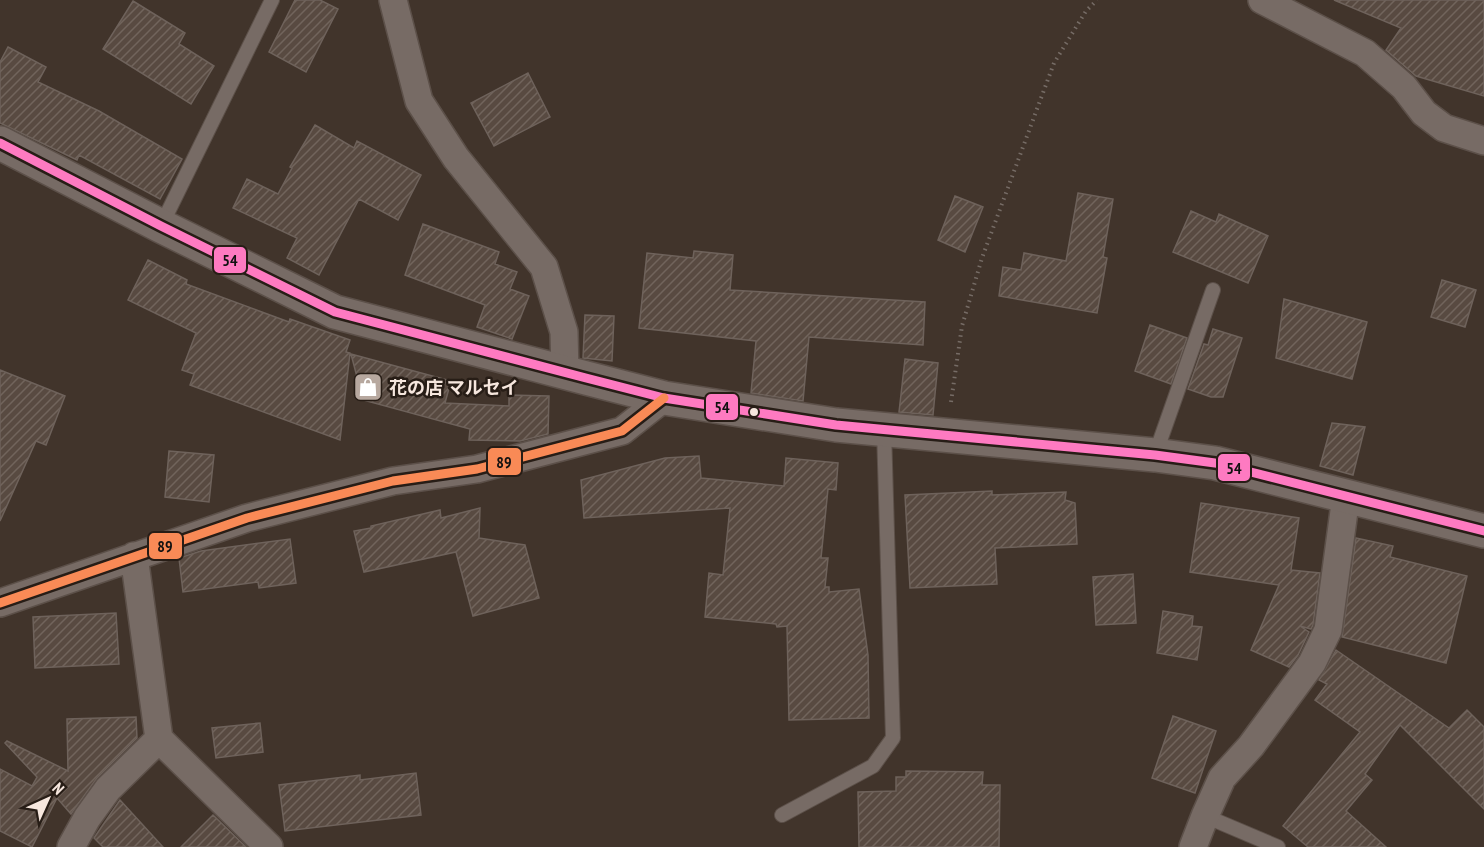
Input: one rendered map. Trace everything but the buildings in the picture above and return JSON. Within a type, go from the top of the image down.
[{"type":"street","points":[[393,0],[419,101],[456,158],[544,267],[564,332],[565,372]]},
{"type":"street","points":[[1262,0],[1365,53],[1404,87],[1424,113],[1444,128],[1484,141]]},
{"type":"street","points":[[0,143],[160,226],[335,312],[664,398],[836,425],[1155,455],[1215,464],[1484,531]]},
{"type":"street","points":[[0,603],[247,518],[393,481],[477,469],[622,431],[664,398]]},
{"type":"street","points":[[1193,847],[1222,778],[1251,746],[1312,663],[1328,630],[1346,496]]},
{"type":"street","points":[[134,556],[159,739],[268,847]]},
{"type":"street","points":[[71,847],[87,818],[108,789],[159,739]]},
{"type":"lane","points":[[160,226],[272,0]]},
{"type":"lane","points":[[1155,455],[1213,290]]},
{"type":"lane","points":[[782,815],[873,766],[893,738],[884,430]]},
{"type":"lane","points":[[1205,816],[1278,847]]},
{"type":"path","points":[[947,436],[962,326],[982,258],[1054,63],[1086,11],[1097,0]]},
{"type":"transit line","name":"54","points":[[0,143],[335,312],[586,378],[664,398],[836,425],[1155,455],[1215,463],[1484,531]]},
{"type":"transit line","name":"89","points":[[0,603],[247,518],[393,481],[477,469],[622,431],[664,398]]},
{"type":"place","name":"花の店 マルセイ","points":[[368,387]]}]
